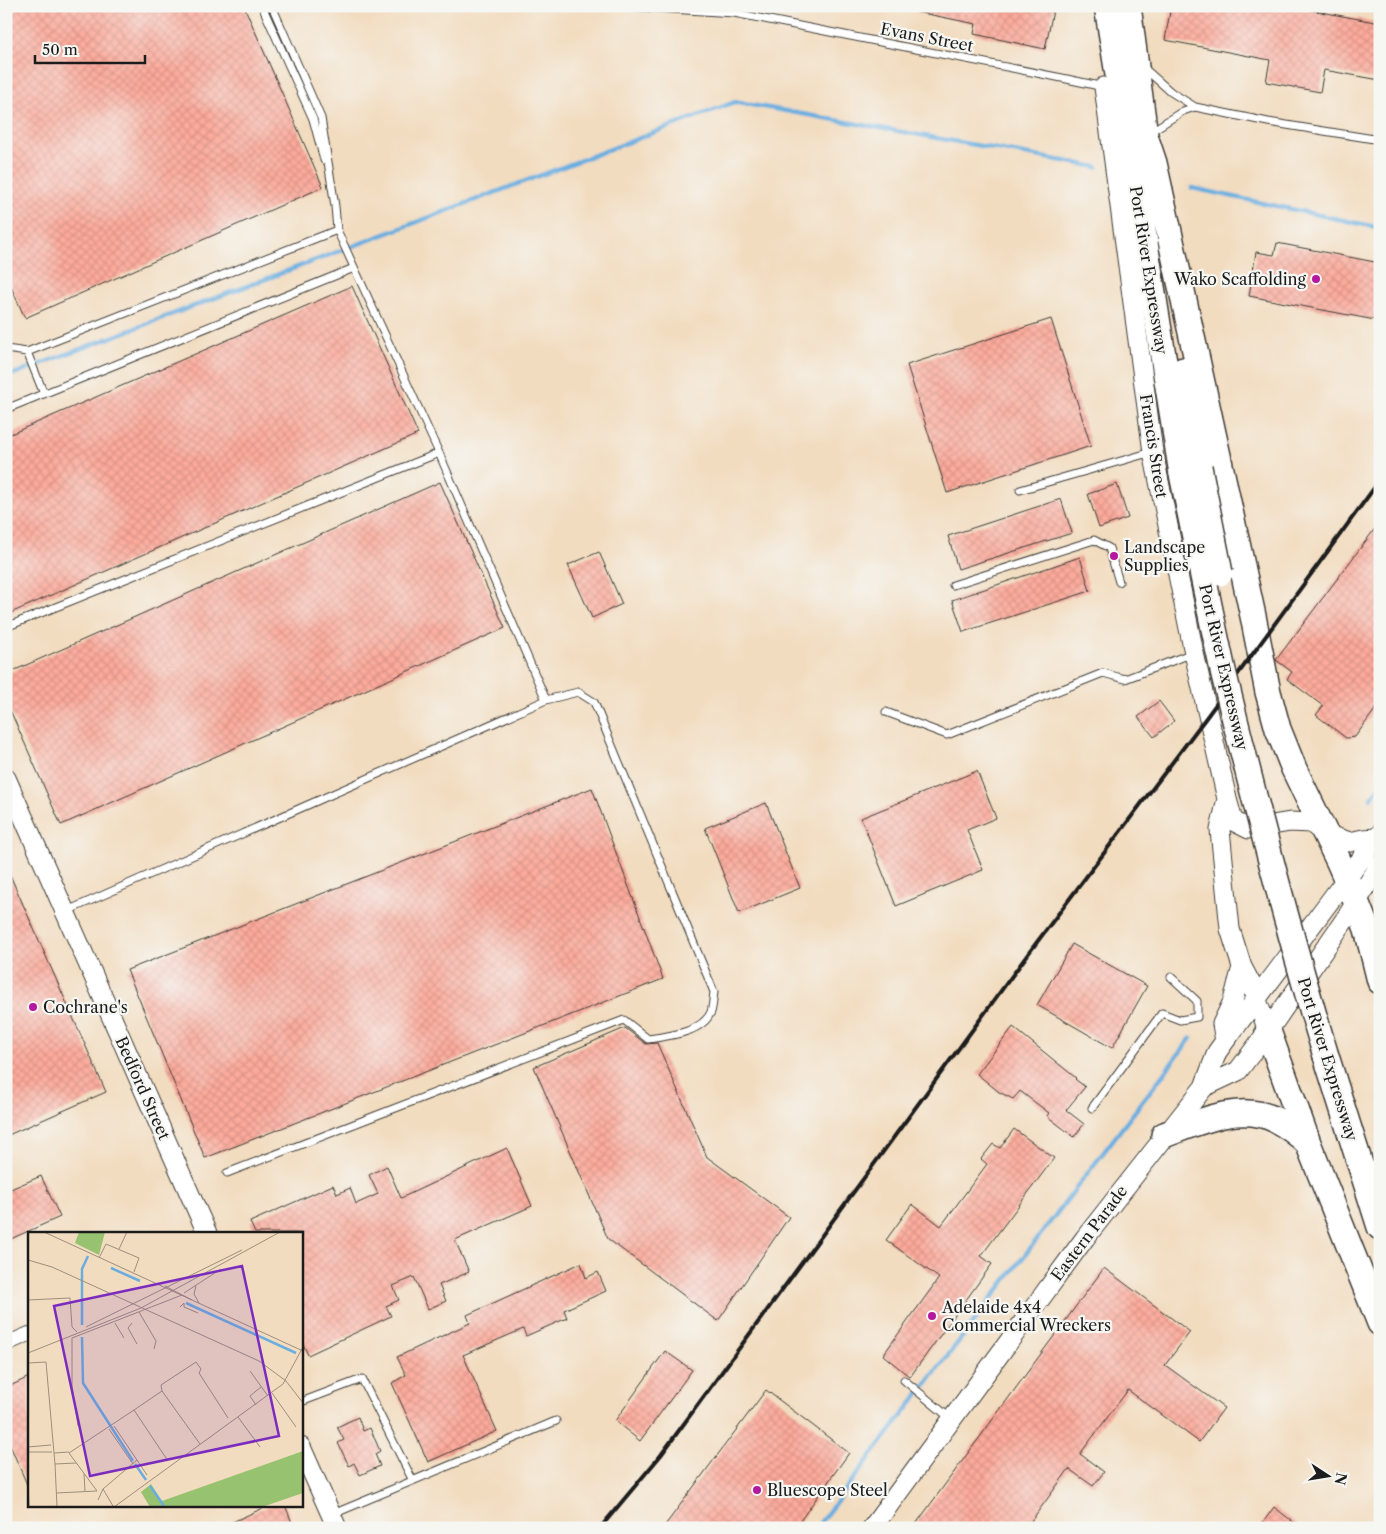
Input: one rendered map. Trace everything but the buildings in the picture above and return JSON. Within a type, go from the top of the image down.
[{"type":"highway","points":[[1095,6],[1104,88]]},
{"type":"highway","name":"Port River Expressway","points":[[1108,6],[1191,471],[1224,673],[1256,806],[1299,965],[1380,1169]]},
{"type":"highway","name":"Port River Expressway","points":[[1128,6],[1144,136],[1191,471]]},
{"type":"highway","points":[[1144,136],[1154,163],[1249,596],[1268,692],[1278,729],[1294,769],[1346,878],[1356,916],[1380,981]]},
{"type":"highway","points":[[1268,1031],[1308,1143],[1380,1323]]},
{"type":"highway","name":"Port River Expressway","points":[[1332,1048],[1380,1227]]},
{"type":"highway","points":[[1164,1135],[1218,1117],[1244,1112],[1275,1119],[1308,1143]]},
{"type":"main road","name":"Francis Street","points":[[1104,88],[1153,452],[1194,653],[1233,821],[1249,829],[1290,822],[1311,822],[1325,834],[1350,842],[1378,836]]},
{"type":"main road","name":"Bedford Street","points":[[6,778],[207,1232]]},
{"type":"main road","points":[[1227,800],[1220,830],[1230,929],[1242,967],[1268,1031]]},
{"type":"main road","name":"Eastern Parade","points":[[872,1528],[1084,1238],[1204,1086],[1217,1052],[1312,922],[1378,836]]},
{"type":"main road","name":"Eastern Parade","points":[[1204,1086],[1238,1071],[1356,916],[1380,865]]},
{"type":"main road","points":[[1312,922],[1332,917],[1356,916]]},
{"type":"main road","points":[[1225,1041],[1222,1024],[1233,1001],[1242,967]]},
{"type":"main road","points":[[302,1449],[334,1521]]},
{"type":"street","points":[[6,1344],[28,1334]]},
{"type":"lane","points":[[262,6],[313,119],[336,206]]},
{"type":"lane","points":[[272,6],[321,118],[336,206],[337,230],[440,453],[546,700]]},
{"type":"lane","name":"Evans Street","points":[[624,6],[734,13],[1104,88]]},
{"type":"lane","points":[[1134,59],[1171,92],[1195,106],[1268,122],[1380,140]]},
{"type":"lane","points":[[1144,136],[1183,111],[1195,106]]},
{"type":"lane","points":[[6,349],[27,352],[337,230]]},
{"type":"lane","points":[[6,409],[354,268]]},
{"type":"lane","points":[[27,352],[44,394]]},
{"type":"lane","points":[[1020,490],[1153,452]]},
{"type":"lane","points":[[6,627],[440,453]]},
{"type":"lane","points":[[953,585],[1094,540],[1109,548],[1119,582]]},
{"type":"lane","points":[[886,712],[947,735],[1103,673],[1125,679],[1194,653]]},
{"type":"lane","points":[[65,912],[546,700],[578,692],[594,702],[714,992],[711,1012],[699,1025],[682,1034],[648,1039],[624,1020],[227,1173]]},
{"type":"lane","points":[[1092,1108],[1162,1013],[1180,1020],[1197,1017],[1197,1001],[1171,977]]},
{"type":"lane","points":[[302,1402],[362,1379],[412,1481]]},
{"type":"lane","points":[[904,1380],[952,1420]]},
{"type":"lane","points":[[334,1521],[412,1481],[556,1421]]},
{"type":"waterway","points":[[6,377],[735,102],[1097,167]]},
{"type":"waterway","points":[[1192,188],[1380,228]]},
{"type":"waterway","points":[[1371,798],[1380,786]]},
{"type":"waterway","points":[[816,1528],[1191,1038]]},
{"type":"railway","points":[[600,1528],[661,1455],[1028,954],[1208,715],[1380,480]]},
{"type":"place","name":"Wako Scaffolding","points":[[1316,279]]},
{"type":"place","name":"Landscape Supplies","points":[[1114,556]]},
{"type":"place","name":"Cochrane's","points":[[33,1007]]},
{"type":"place","name":"Adelaide 4x4 Commercial Wreckers","points":[[932,1316]]},
{"type":"place","name":"Bluescope Steel","points":[[757,1490]]}]
